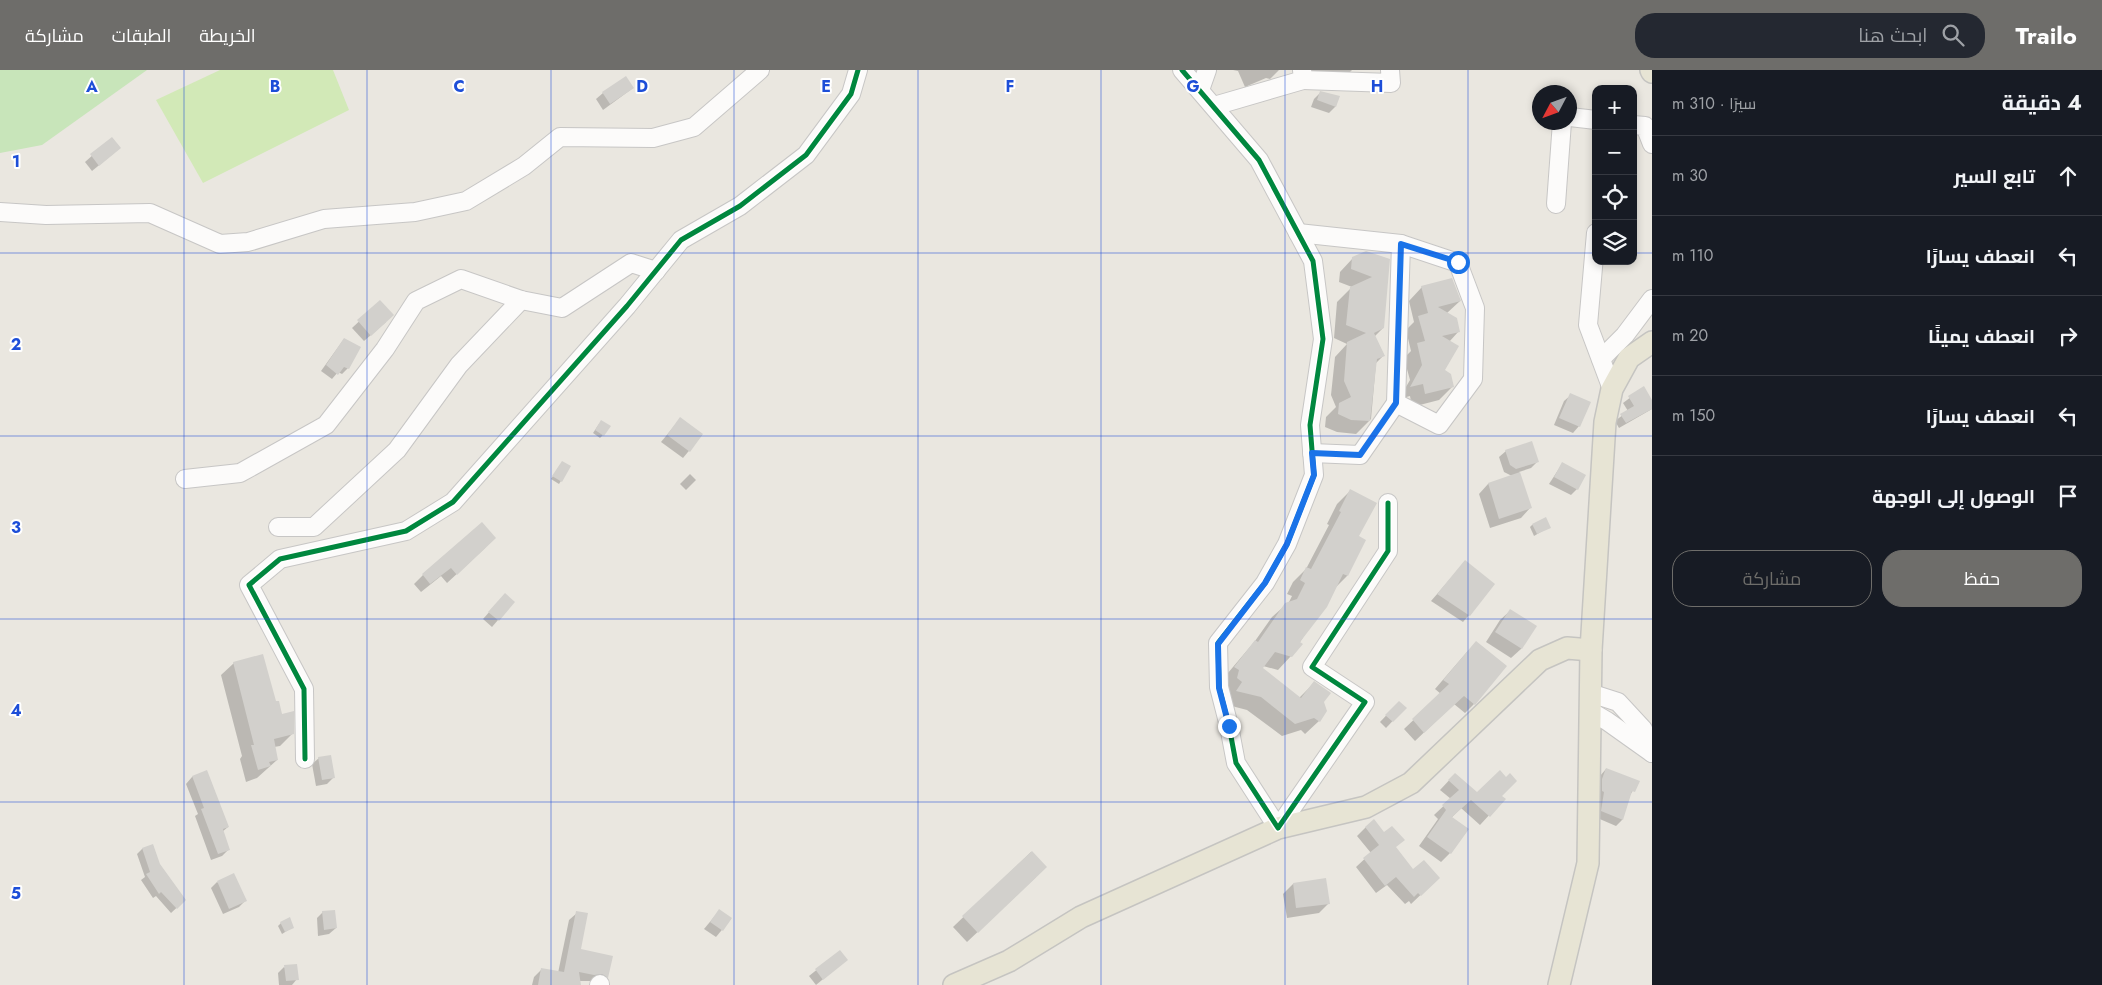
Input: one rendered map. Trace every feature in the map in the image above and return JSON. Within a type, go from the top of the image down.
[{"type":"main road","points":[[1559,985],[1588,864],[1591,650],[1605,422],[1612,389],[1628,358],[1652,342]]},
{"type":"main road","points":[[954,985],[1009,961],[1081,916],[1278,828],[1366,807],[1411,783],[1540,660],[1567,648],[1591,650]]},
{"type":"street","points":[[0,212],[46,215],[150,213],[220,244],[248,242],[324,220],[415,212],[466,201],[524,166],[560,137],[653,138],[694,127],[760,70]]},
{"type":"street","points":[[305,760],[304,689],[249,586],[280,559],[406,531],[453,502],[627,306],[681,240],[740,206],[806,155],[852,94],[858,70]]},
{"type":"street","points":[[1182,70],[1259,160],[1313,261],[1323,339],[1310,426],[1314,475],[1287,544],[1265,583],[1218,644],[1219,688],[1236,763],[1278,828],[1365,702],[1312,667],[1388,550],[1388,503]]},
{"type":"street","points":[[1200,90],[1207,70]]},
{"type":"street","points":[[1214,106],[1302,75],[1391,83],[1390,70]]},
{"type":"street","points":[[1577,119],[1592,120]]},
{"type":"street","points":[[1637,125],[1645,126],[1652,144]]},
{"type":"street","points":[[1556,204],[1561,130]]},
{"type":"street","points":[[1298,233],[1401,244],[1458,262],[1475,308],[1473,379],[1440,425],[1396,403]]},
{"type":"street","points":[[1312,453],[1360,455],[1396,403],[1401,244]]},
{"type":"street","points":[[185,479],[240,473],[326,425],[385,349],[416,301],[461,279],[520,300],[562,308],[631,263],[656,271]]},
{"type":"street","points":[[1593,265],[1588,325],[1612,389]]},
{"type":"street","points":[[1601,360],[1625,335],[1652,299]]},
{"type":"street","points":[[278,527],[314,527],[397,450],[459,366],[520,300]]},
{"type":"street","points":[[1590,702],[1618,702],[1643,729],[1652,753]]},
{"type":"green space","points":[[0,70],[147,70],[42,145],[0,153]]},
{"type":"green space","points":[[220,70],[333,70],[349,110],[203,183],[156,100]]},
{"type":"building","points":[[626,76],[634,88],[610,104],[602,92]]},
{"type":"building","points":[[1320,91],[1340,96],[1336,107],[1317,100]]},
{"type":"building","points":[[112,137],[121,148],[99,166],[90,154]]},
{"type":"building","points":[[1366,251],[1390,259],[1384,328],[1374,333],[1385,356],[1377,359],[1370,421],[1351,420],[1338,414],[1339,403],[1351,397],[1344,381],[1347,342],[1366,333],[1346,325],[1350,287],[1372,277],[1351,269],[1352,257]]},
{"type":"building","points":[[1452,278],[1461,301],[1438,307],[1457,318],[1460,332],[1442,336],[1459,346],[1445,370],[1451,374],[1454,387],[1425,394],[1423,384],[1410,387],[1422,365],[1417,343],[1425,341],[1418,316],[1428,313],[1421,286]]},
{"type":"building","points":[[380,300],[394,315],[371,336],[357,320]]},
{"type":"building","points":[[344,338],[361,347],[349,369],[344,367],[338,375],[326,365]]},
{"type":"building","points":[[1644,386],[1652,400],[1652,409],[1626,423],[1620,414],[1634,406],[1628,396]]},
{"type":"building","points":[[1570,393],[1591,402],[1580,427],[1559,418]]},
{"type":"building","points":[[680,417],[703,434],[690,452],[667,435]]},
{"type":"building","points":[[601,420],[611,426],[604,436],[595,430]]},
{"type":"building","points":[[1532,441],[1539,462],[1516,469],[1510,465],[1505,450]]},
{"type":"building","points":[[562,461],[571,466],[562,482],[552,476]]},
{"type":"building","points":[[1562,462],[1586,475],[1578,490],[1554,477]]},
{"type":"building","points":[[1520,472],[1532,508],[1499,519],[1488,483]]},
{"type":"building","points":[[1350,489],[1377,503],[1359,536],[1366,540],[1348,576],[1343,574],[1327,607],[1300,642],[1303,644],[1292,657],[1275,652],[1263,668],[1301,698],[1314,681],[1331,693],[1324,702],[1327,711],[1320,722],[1314,718],[1295,724],[1261,697],[1236,691],[1242,682],[1237,678],[1239,670],[1234,667],[1255,640],[1258,642],[1285,603],[1297,599],[1305,583],[1300,580],[1306,567],[1311,569],[1341,512],[1339,511]]},
{"type":"building","points":[[1546,517],[1551,528],[1537,534],[1532,524]]},
{"type":"building","points":[[482,522],[496,538],[457,575],[451,568],[430,584],[422,574]]},
{"type":"building","points":[[1465,560],[1495,584],[1470,616],[1437,594]]},
{"type":"building","points":[[505,593],[515,602],[499,621],[488,612]]},
{"type":"building","points":[[1510,609],[1537,626],[1522,649],[1495,632]]},
{"type":"building","points":[[1476,641],[1507,666],[1475,705],[1464,696],[1424,733],[1412,719],[1449,684],[1443,680]]},
{"type":"building","points":[[263,654],[276,701],[279,701],[282,714],[294,711],[294,734],[274,739],[278,760],[269,762],[271,766],[258,770],[251,745],[254,745],[233,662]]},
{"type":"building","points":[[1399,701],[1407,708],[1393,722],[1385,715]]},
{"type":"building","points":[[331,755],[335,778],[322,780],[318,757]]},
{"type":"building","points":[[1606,768],[1640,781],[1635,792],[1632,791],[1623,820],[1601,811],[1604,792],[1602,791],[1602,779]]},
{"type":"building","points":[[207,770],[229,827],[223,829],[230,850],[218,854],[201,809],[204,808],[192,776]]},
{"type":"building","points":[[1500,770],[1506,777],[1510,773],[1517,781],[1502,796],[1506,799],[1490,817],[1471,800],[1452,817],[1469,829],[1451,854],[1427,837],[1446,810],[1442,805],[1459,790],[1448,780],[1455,773],[1477,792]]},
{"type":"building","points":[[1374,819],[1384,832],[1392,826],[1405,840],[1396,847],[1413,869],[1424,860],[1440,878],[1421,896],[1418,893],[1414,897],[1396,877],[1385,886],[1363,858],[1379,845],[1365,827]]},
{"type":"building","points":[[153,844],[160,864],[186,900],[177,909],[161,892],[159,894],[146,874],[150,872],[142,848]]},
{"type":"building","points":[[1032,851],[1047,867],[978,933],[962,916]]},
{"type":"building","points":[[234,873],[247,901],[229,909],[217,881]]},
{"type":"building","points":[[1326,878],[1330,904],[1296,908],[1293,883]]},
{"type":"building","points":[[719,909],[732,918],[723,931],[710,922]]},
{"type":"building","points":[[335,910],[337,928],[324,930],[322,911]]},
{"type":"building","points":[[576,911],[588,913],[581,949],[613,956],[608,978],[602,974],[594,975],[579,972],[581,985],[538,985],[541,968],[564,972]]},
{"type":"building","points":[[290,917],[294,928],[285,932],[280,922]]},
{"type":"building","points":[[840,950],[848,960],[823,980],[815,969]]},
{"type":"building","points":[[297,964],[299,980],[286,981],[284,965]]},
{"type":"cycle path","points":[[305,759],[304,689],[249,585],[280,559],[406,531],[453,502],[627,306],[681,240],[740,206],[806,155],[851,94],[858,70]]},
{"type":"cycle path","points":[[1182,70],[1259,160],[1313,261],[1323,339],[1310,425],[1314,475],[1287,544],[1265,583],[1218,643],[1219,687],[1236,763],[1278,828],[1365,702],[1312,667],[1388,551],[1388,503]]},
{"type":"route","points":[[1229,726],[1219,688],[1218,644],[1265,583],[1287,544],[1314,475],[1312,453],[1360,455],[1396,403],[1401,244],[1458,262]]}]
